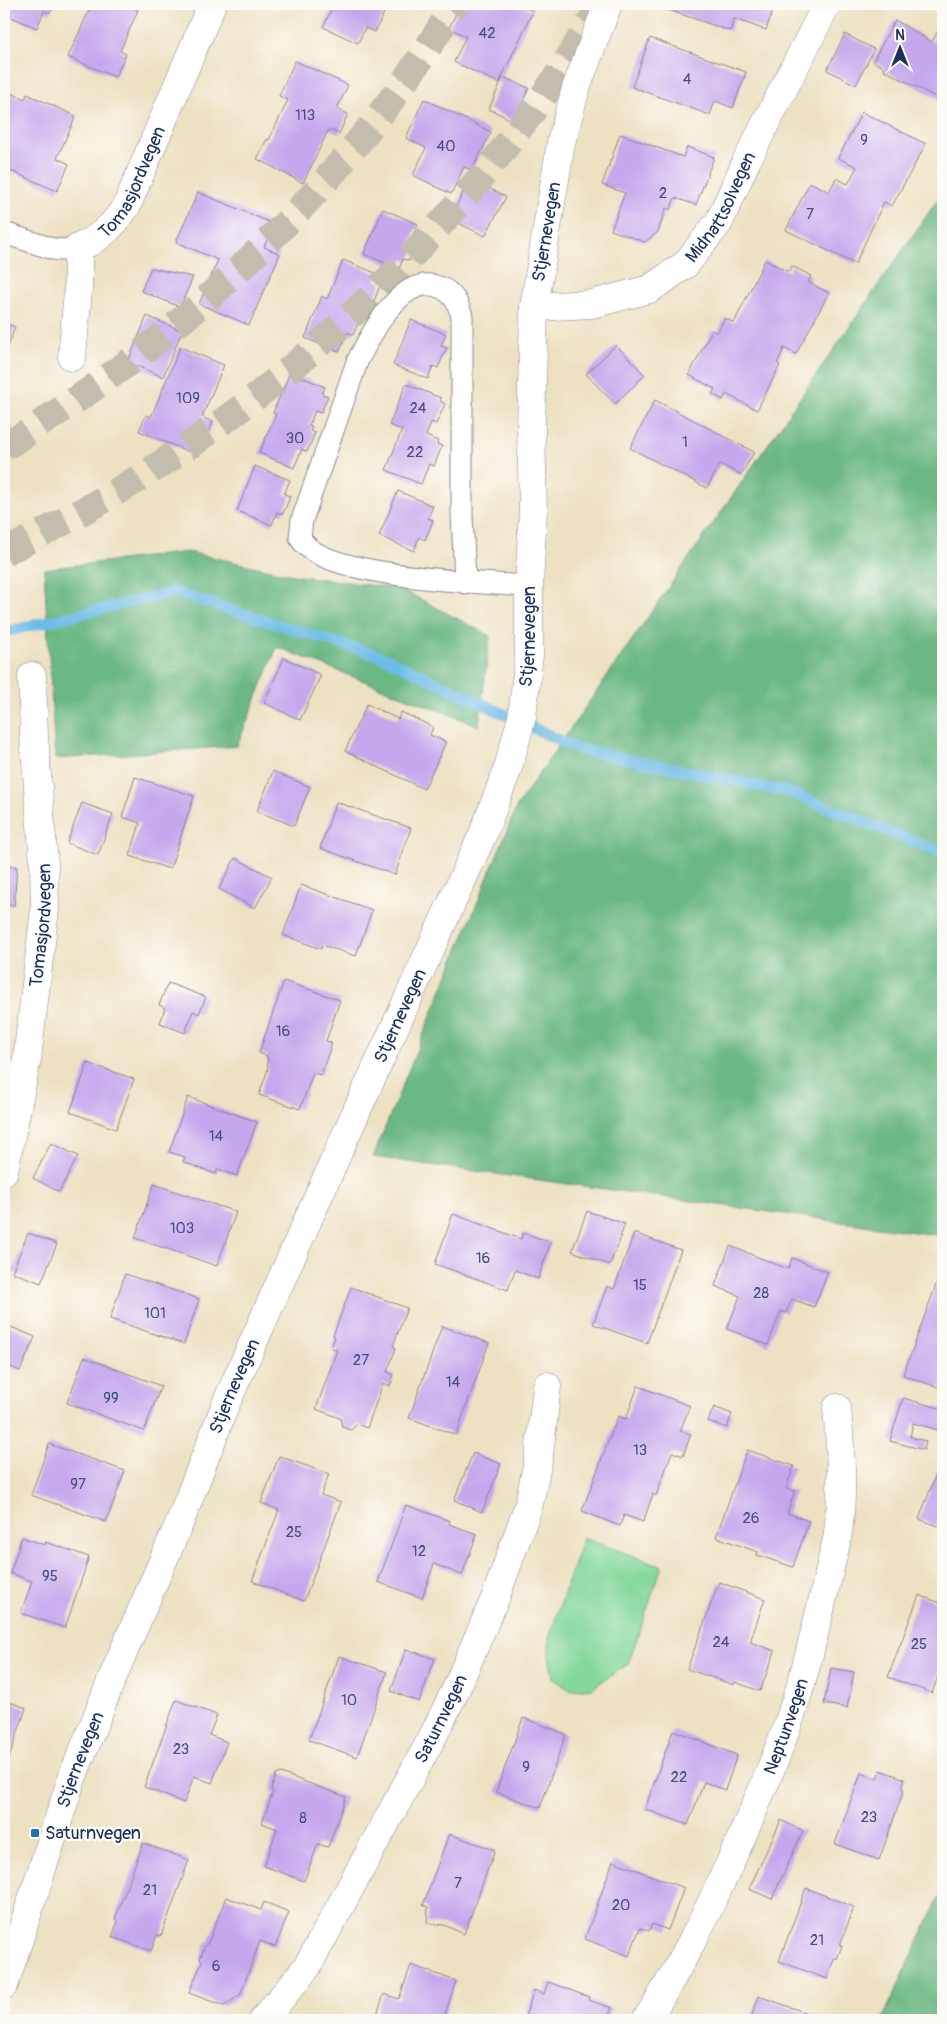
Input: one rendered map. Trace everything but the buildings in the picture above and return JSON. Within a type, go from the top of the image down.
[{"type":"street","name":"Tomasjordvegen","points":[[72,357],[78,291],[78,248],[92,242],[106,232],[118,219],[127,204],[212,4]]},
{"type":"street","name":"Stjernevegen","points":[[4,1985],[72,1778],[119,1662],[179,1524],[227,1401],[484,834],[508,768],[518,734],[527,682],[533,510],[531,429],[534,307],[561,143],[576,88],[608,4]]},
{"type":"street","name":"Midnattsolvegen","points":[[534,307],[592,304],[650,289],[686,264],[719,222],[746,162],[827,4]]},
{"type":"street","name":"Tomasjordvegen","points":[[4,1172],[26,1059],[45,908],[32,676]]},
{"type":"street","name":"Saturnvegen","points":[[263,2020],[307,1966],[432,1738],[456,1689],[496,1596],[529,1504],[535,1479],[547,1386]]},
{"type":"street","name":"Neptunvegen","points":[[646,2020],[689,1948],[723,1877],[751,1817],[798,1696],[841,1516],[842,1468],[837,1408]]},
{"type":"lane","points":[[4,233],[53,249],[78,248]]},
{"type":"lane","points":[[465,582],[462,513],[462,316],[452,295],[442,288],[423,284],[404,292],[398,298],[368,339],[339,410],[302,520],[300,537],[308,548],[338,562],[395,574],[465,582],[529,586]]},
{"type":"green space","points":[[943,192],[943,1236],[373,1157],[517,806]]},
{"type":"green space","points":[[188,552],[293,575],[401,589],[490,636],[479,726],[277,647],[237,746],[55,759],[44,569]]},
{"type":"green space","points":[[583,1538],[662,1566],[628,1664],[592,1688],[570,1690],[553,1678],[549,1655],[549,1638]]},
{"type":"green space","points":[[943,1889],[943,2020],[882,2020]]},
{"type":"waterway","points":[[4,632],[173,592],[383,657],[578,749],[788,792],[943,853]]},
{"type":"tunnel","points":[[4,447],[121,368],[177,324],[231,277],[282,227],[331,175],[376,120],[418,63],[455,4]]},
{"type":"tunnel","points":[[4,552],[84,510],[161,464],[234,413],[303,358],[368,299],[431,235],[489,167],[551,85],[599,9]]},
{"type":"place","name":"Saturnvegen","points":[[35,1833]]}]
